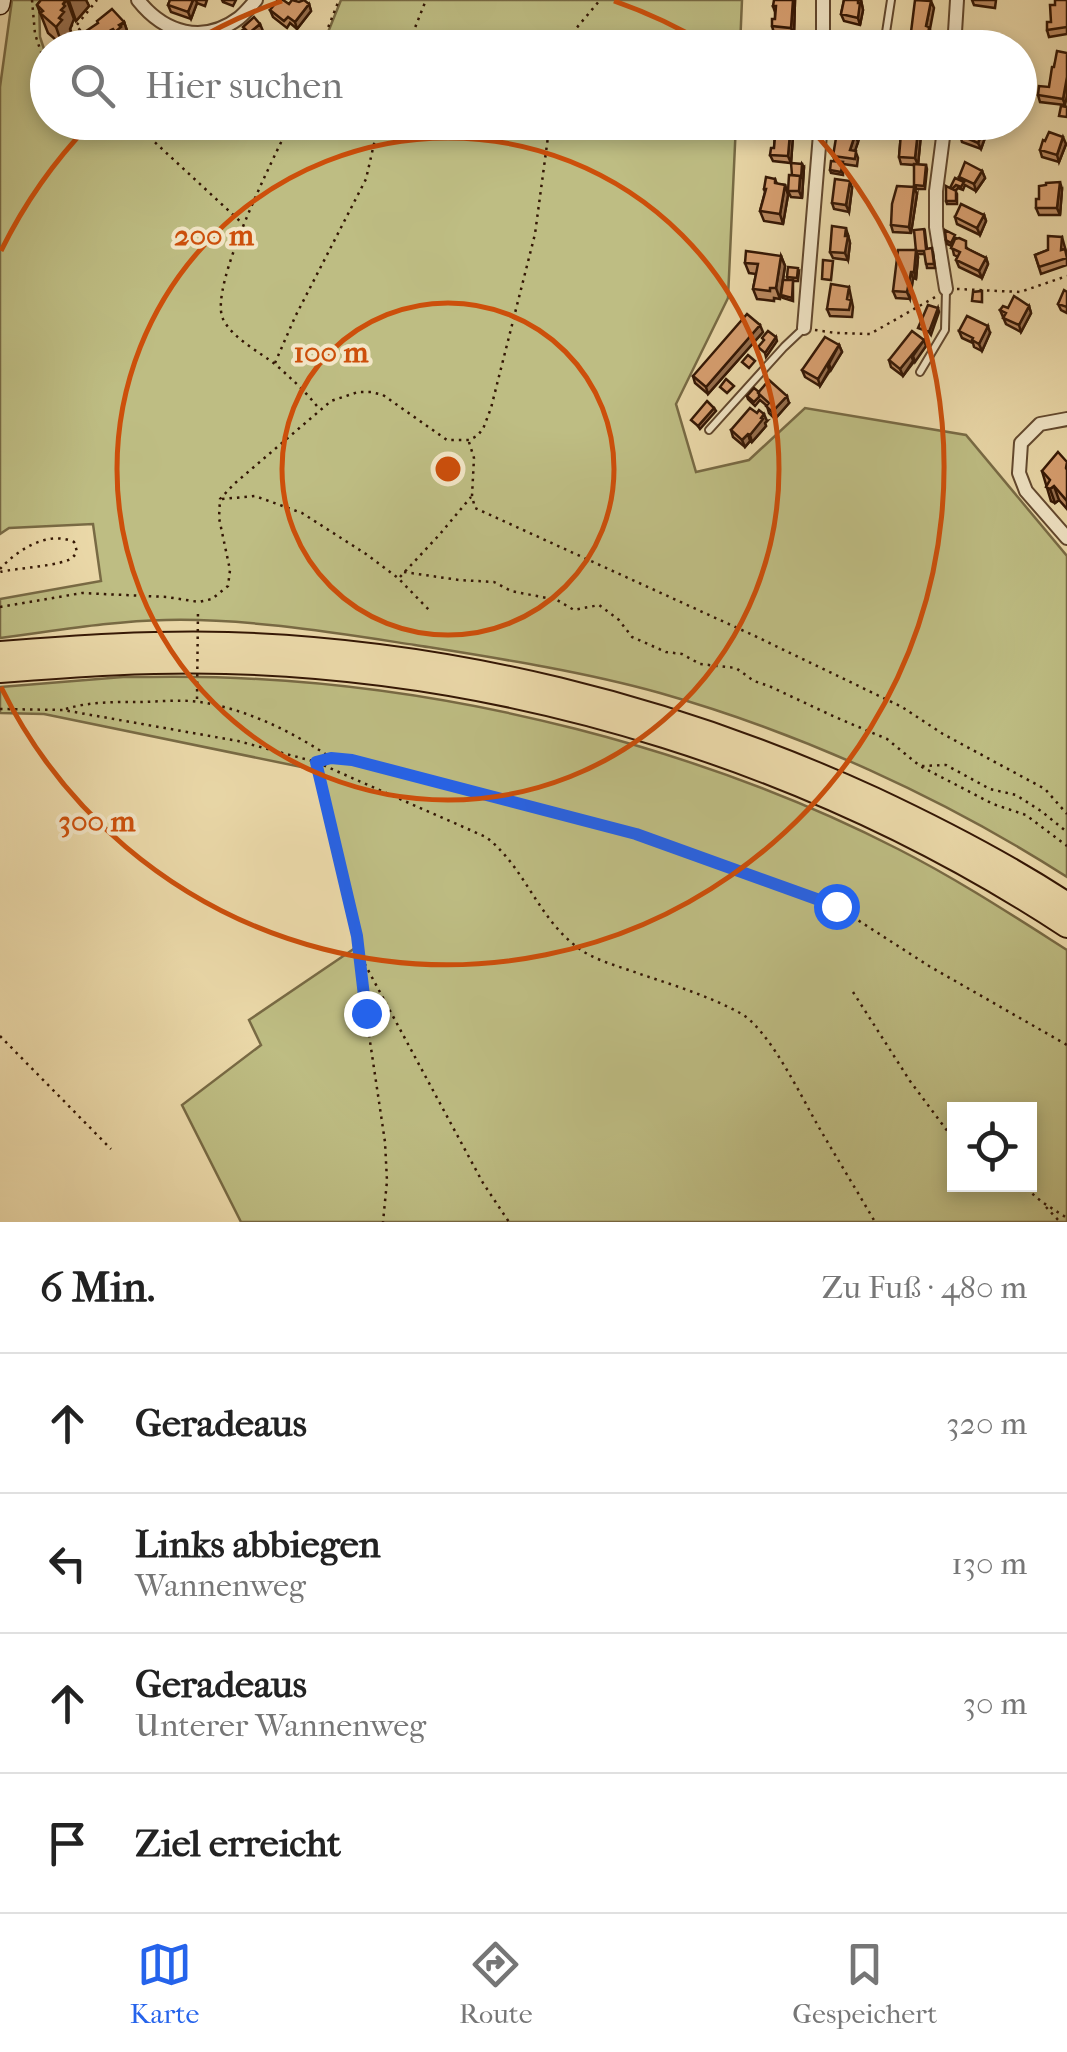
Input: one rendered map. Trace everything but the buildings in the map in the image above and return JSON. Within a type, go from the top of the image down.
[{"type":"highway","points":[[0,653],[112,644],[229,644],[366,654],[470,670],[578,693],[664,718],[822,776],[924,822],[1067,904]]},
{"type":"highway","points":[[0,671],[116,662],[229,662],[365,672],[461,686],[570,710],[689,744],[811,790],[976,870],[1067,926]]},
{"type":"street","points":[[138,0],[150,15],[178,30]]},
{"type":"street","points":[[209,30],[239,18],[256,0]]},
{"type":"street","points":[[823,30],[824,0]]},
{"type":"street","points":[[955,30],[957,0]]},
{"type":"street","points":[[804,328],[820,140]]},
{"type":"street","points":[[943,140],[936,227],[946,289]]},
{"type":"street","points":[[1067,419],[1040,424],[1021,442],[1019,473],[1026,491],[1067,538]]},
{"type":"lane","points":[[886,30],[891,0]]},
{"type":"lane","points":[[920,372],[945,330],[946,289]]},
{"type":"lane","points":[[709,430],[804,328]]},
{"type":"path","points":[[32,0],[35,30]]},
{"type":"path","points":[[80,30],[76,26],[97,0]]},
{"type":"path","points":[[327,30],[339,0]]},
{"type":"path","points":[[414,30],[426,0]]},
{"type":"path","points":[[575,30],[600,0]]},
{"type":"path","points":[[152,140],[244,225]]},
{"type":"path","points":[[282,140],[244,225],[220,297],[222,317],[232,331],[275,364],[321,411]]},
{"type":"path","points":[[275,364],[366,179],[375,140]]},
{"type":"path","points":[[0,607],[82,593],[199,602],[212,599],[228,586],[230,570],[219,518],[220,499],[331,401],[358,392],[383,395],[447,440],[469,440],[483,429],[535,234],[548,140]]},
{"type":"path","points":[[968,289],[1020,292],[1067,276]]},
{"type":"path","points":[[804,328],[870,334],[930,301]]},
{"type":"path","points":[[469,440],[474,458],[475,508],[902,707],[1044,790],[1067,814]]},
{"type":"path","points":[[220,499],[255,496],[302,513],[398,578],[429,610]]},
{"type":"path","points":[[398,578],[472,496]]},
{"type":"path","points":[[67,539],[74,542],[75,556],[68,562],[0,570],[32,543],[67,539]]},
{"type":"path","points":[[404,572],[494,582],[511,591],[557,600],[574,610],[598,604],[619,620],[632,637],[700,664],[736,668],[754,681],[887,738],[920,766],[994,804],[1026,815],[1067,846]]},
{"type":"path","points":[[197,700],[199,602]]},
{"type":"path","points":[[63,710],[121,702],[197,700],[286,730],[331,758],[369,764],[636,834],[836,906],[929,966],[1067,1045]]},
{"type":"path","points":[[0,708],[63,710],[238,741],[316,762],[486,837],[500,847],[555,928],[580,949],[752,1020],[875,1222]]},
{"type":"path","points":[[316,762],[331,758]]},
{"type":"path","points":[[316,762],[360,956],[385,1142],[383,1222]]},
{"type":"path","points":[[920,766],[946,765],[990,789],[1016,795],[1067,832]]},
{"type":"path","points":[[360,956],[482,1183],[509,1222]]},
{"type":"path","points":[[853,992],[947,1130]]},
{"type":"path","points":[[0,1036],[111,1149]]},
{"type":"path","points":[[1030,1192],[1060,1222]]},
{"type":"path","points":[[1042,1202],[1067,1218]]},
{"type":"shaded area","points":[[12,0],[39,0],[40,30],[30,30],[30,140],[735,140],[728,298],[676,404],[696,472],[749,460],[805,408],[966,435],[1067,556],[1067,877],[971,821],[870,770],[713,709],[600,678],[385,640],[228,621],[125,622],[0,638],[0,599],[101,581],[93,524],[9,528],[0,534],[0,87]]},
{"type":"shaded area","points":[[341,0],[742,0],[741,30],[329,30]]},
{"type":"shaded area","points":[[123,677],[236,678],[405,694],[491,709],[661,753],[822,813],[898,849],[1067,950],[1067,1222],[241,1222],[182,1105],[261,1045],[249,1020],[361,944],[321,771],[44,714],[0,713],[0,687]]},
{"type":"route","points":[[366,1013],[357,936],[316,762],[331,758],[352,760],[636,834],[836,906]]}]
